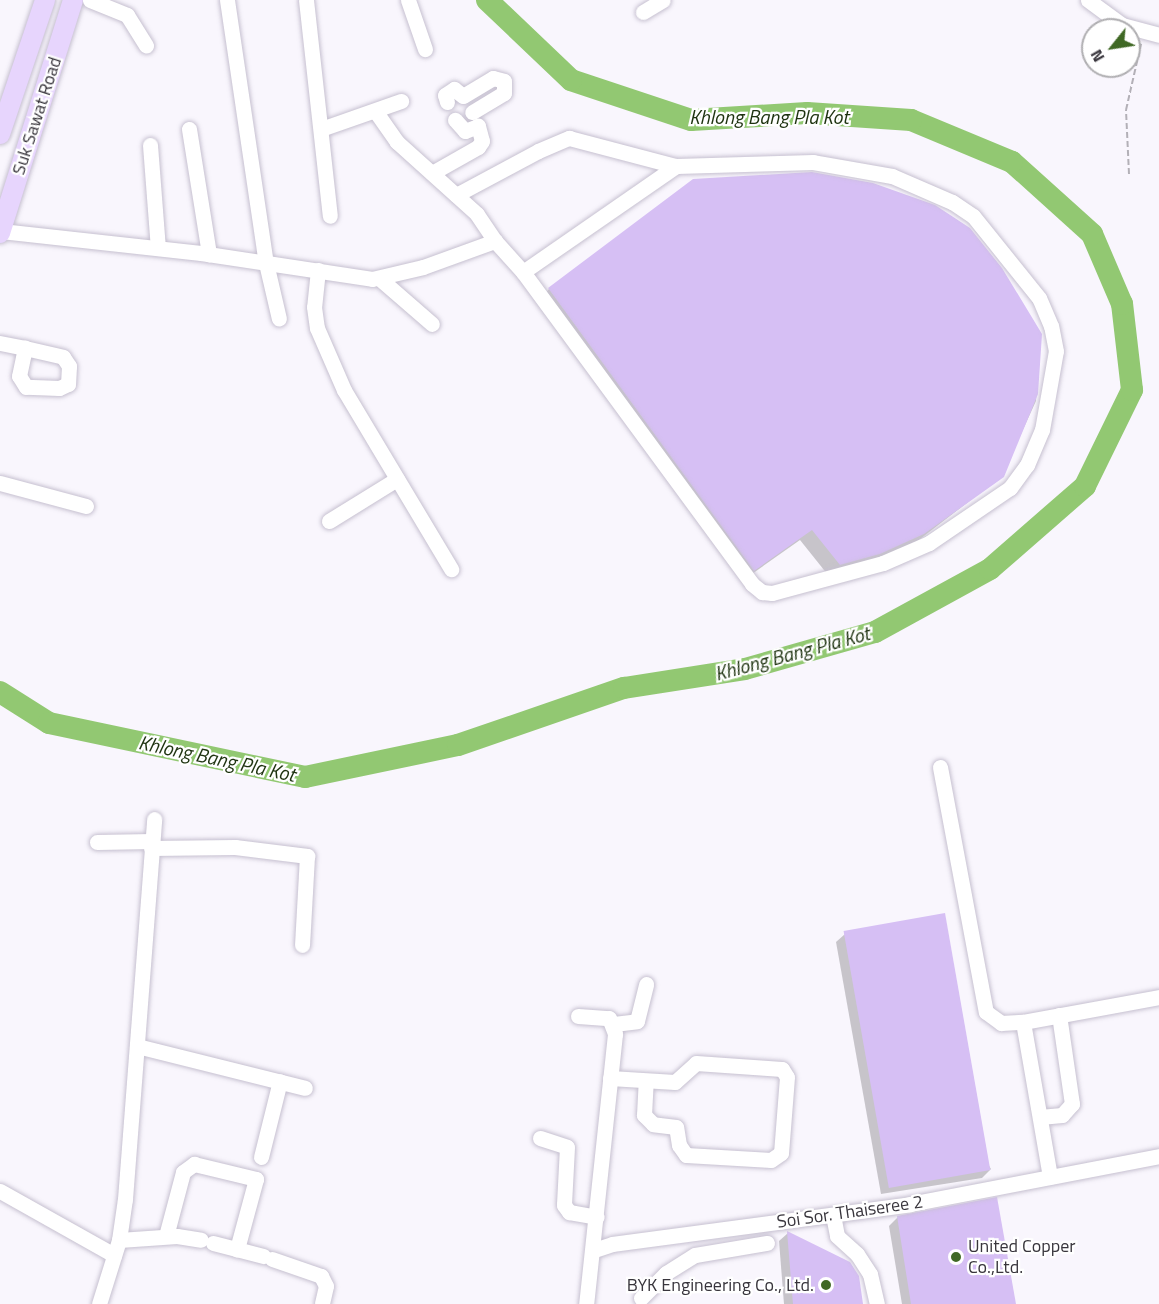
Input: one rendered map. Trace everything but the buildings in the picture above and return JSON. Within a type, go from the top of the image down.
[{"type":"main road","name":"Suk Sawat Road","points":[[0,134],[45,0]]},
{"type":"main road","name":"Suk Sawat Road","points":[[0,232],[73,0]]},
{"type":"street","points":[[90,0],[127,15],[146,45]]},
{"type":"street","points":[[227,0],[266,262],[279,319]]},
{"type":"street","points":[[306,0],[330,216]]},
{"type":"street","points":[[408,0],[425,49]]},
{"type":"street","points":[[643,12],[663,0]]},
{"type":"street","points":[[1088,0],[1113,21],[1159,35]]},
{"type":"street","points":[[455,120],[465,131],[504,93],[504,81],[493,78],[463,96]]},
{"type":"street","points":[[432,173],[478,147],[482,141],[475,119],[463,96],[454,89],[447,93],[447,102]]},
{"type":"street","points":[[321,129],[376,112],[401,101]]},
{"type":"street","points":[[376,112],[397,142],[487,225],[495,241],[523,272],[752,585],[762,592],[772,593],[883,563],[929,543],[1010,488],[1027,465],[1042,430],[1056,351],[1052,326],[1039,298],[973,216],[952,202],[892,176],[859,169],[813,162],[676,166],[569,138],[537,151],[456,195]]},
{"type":"street","points":[[189,129],[209,254]]},
{"type":"street","points":[[150,145],[158,248]]},
{"type":"street","points":[[523,272],[676,166]]},
{"type":"street","points":[[0,232],[209,254],[379,278],[495,241]]},
{"type":"street","points":[[318,270],[314,307],[317,328],[344,390],[451,569]]},
{"type":"street","points":[[379,278],[432,324]]},
{"type":"street","points":[[0,343],[25,348]]},
{"type":"street","points":[[329,521],[397,479]]},
{"type":"street","points":[[0,483],[86,506]]},
{"type":"street","points":[[940,767],[986,1012],[1001,1023],[1023,1022],[1159,998]]},
{"type":"street","points":[[100,1304],[117,1247],[137,1046],[154,819]]},
{"type":"street","points":[[97,842],[235,847],[307,856],[302,945]]},
{"type":"street","points":[[614,1024],[637,1021],[646,984]]},
{"type":"street","points":[[1040,1117],[1062,1115],[1072,1104],[1059,1015]]},
{"type":"street","points":[[578,1016],[609,1018],[614,1024],[594,1250],[586,1304]]},
{"type":"street","points":[[1023,1022],[1050,1177]]},
{"type":"street","points":[[137,1046],[305,1088]]},
{"type":"street","points":[[610,1078],[646,1081],[681,1080],[688,1068],[696,1063],[782,1069],[787,1077],[781,1153],[771,1160],[686,1155],[679,1145],[676,1127],[653,1124],[644,1115],[646,1081]]},
{"type":"street","points":[[237,1249],[280,1081]]},
{"type":"street","points":[[540,1137],[567,1147],[563,1200],[569,1212],[597,1217]]},
{"type":"street","name":"Soi Sor. Thaiseree 2","points":[[594,1250],[682,1234],[833,1215],[1159,1156]]},
{"type":"street","points":[[166,1236],[187,1166],[194,1164],[256,1179]]},
{"type":"street","points":[[0,1191],[117,1247],[166,1236],[207,1242],[267,1257],[321,1276],[326,1286],[322,1304]]},
{"type":"street","points":[[833,1215],[837,1236],[857,1254],[870,1274],[877,1304]]},
{"type":"street","points":[[681,1262],[682,1234]]},
{"type":"street","points":[[642,1302],[681,1262],[695,1255],[767,1243]]},
{"type":"path","points":[[1129,174],[1126,110],[1143,32]]},
{"type":"waterway","name":"Khlong Bang Pla Kot","points":[[0,692],[49,723],[305,777],[458,745],[624,688],[745,669],[875,632],[990,569],[1085,486],[1132,390],[1122,304],[1092,234],[1012,162],[911,120],[807,113],[691,120],[571,80],[487,0]]},
{"type":"place","name":"United Copper Co.,Ltd.","points":[[956,1257]]},
{"type":"place","name":"BYK Engineering Co., Ltd.","points":[[826,1285]]}]
